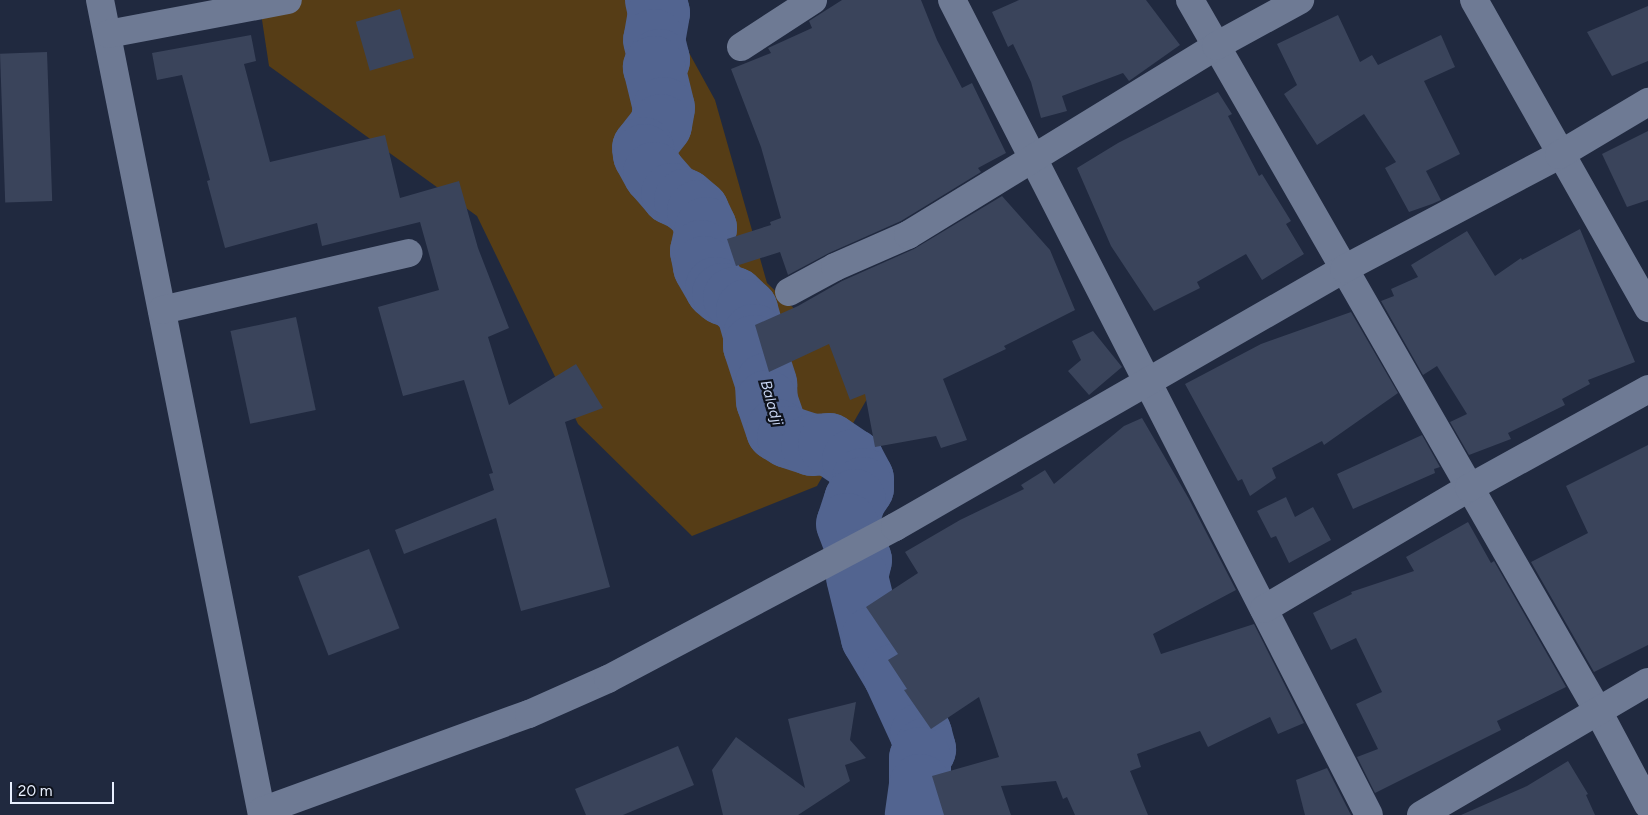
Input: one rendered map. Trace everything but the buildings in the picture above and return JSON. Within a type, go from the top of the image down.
[{"type":"street","points":[[100,0],[262,813],[529,714],[608,679],[895,527],[1344,270],[1560,154],[1648,102]]},
{"type":"street","points":[[108,34],[288,0]]},
{"type":"street","points":[[741,47],[813,0]]},
{"type":"street","points":[[952,0],[1369,815]]},
{"type":"street","points":[[1190,0],[1598,711],[1648,805]]},
{"type":"street","points":[[789,292],[835,267],[908,235],[1216,46],[1300,0]]},
{"type":"street","points":[[1474,0],[1648,308]]},
{"type":"street","points":[[162,310],[408,254]]},
{"type":"street","points":[[1264,609],[1470,488],[1648,389]]},
{"type":"street","points":[[1421,815],[1648,682]]},
{"type":"shaded area","name":"Baladji","points":[[259,0],[660,0],[715,100],[767,283],[875,385],[817,486],[692,536],[578,424],[477,216],[269,66]]},
{"type":"waterway","name":"Baladji","points":[[656,0],[659,13],[654,40],[659,60],[654,67],[664,108],[661,125],[643,148],[644,155],[654,173],[672,194],[685,200],[698,211],[706,228],[701,251],[704,267],[716,288],[723,294],[734,298],[747,310],[754,335],[754,346],[766,384],[767,401],[777,430],[788,437],[812,445],[829,444],[853,460],[863,479],[863,488],[855,500],[847,524],[861,560],[857,577],[872,638],[894,675],[921,734],[925,749],[920,758],[920,785],[916,815]]}]
